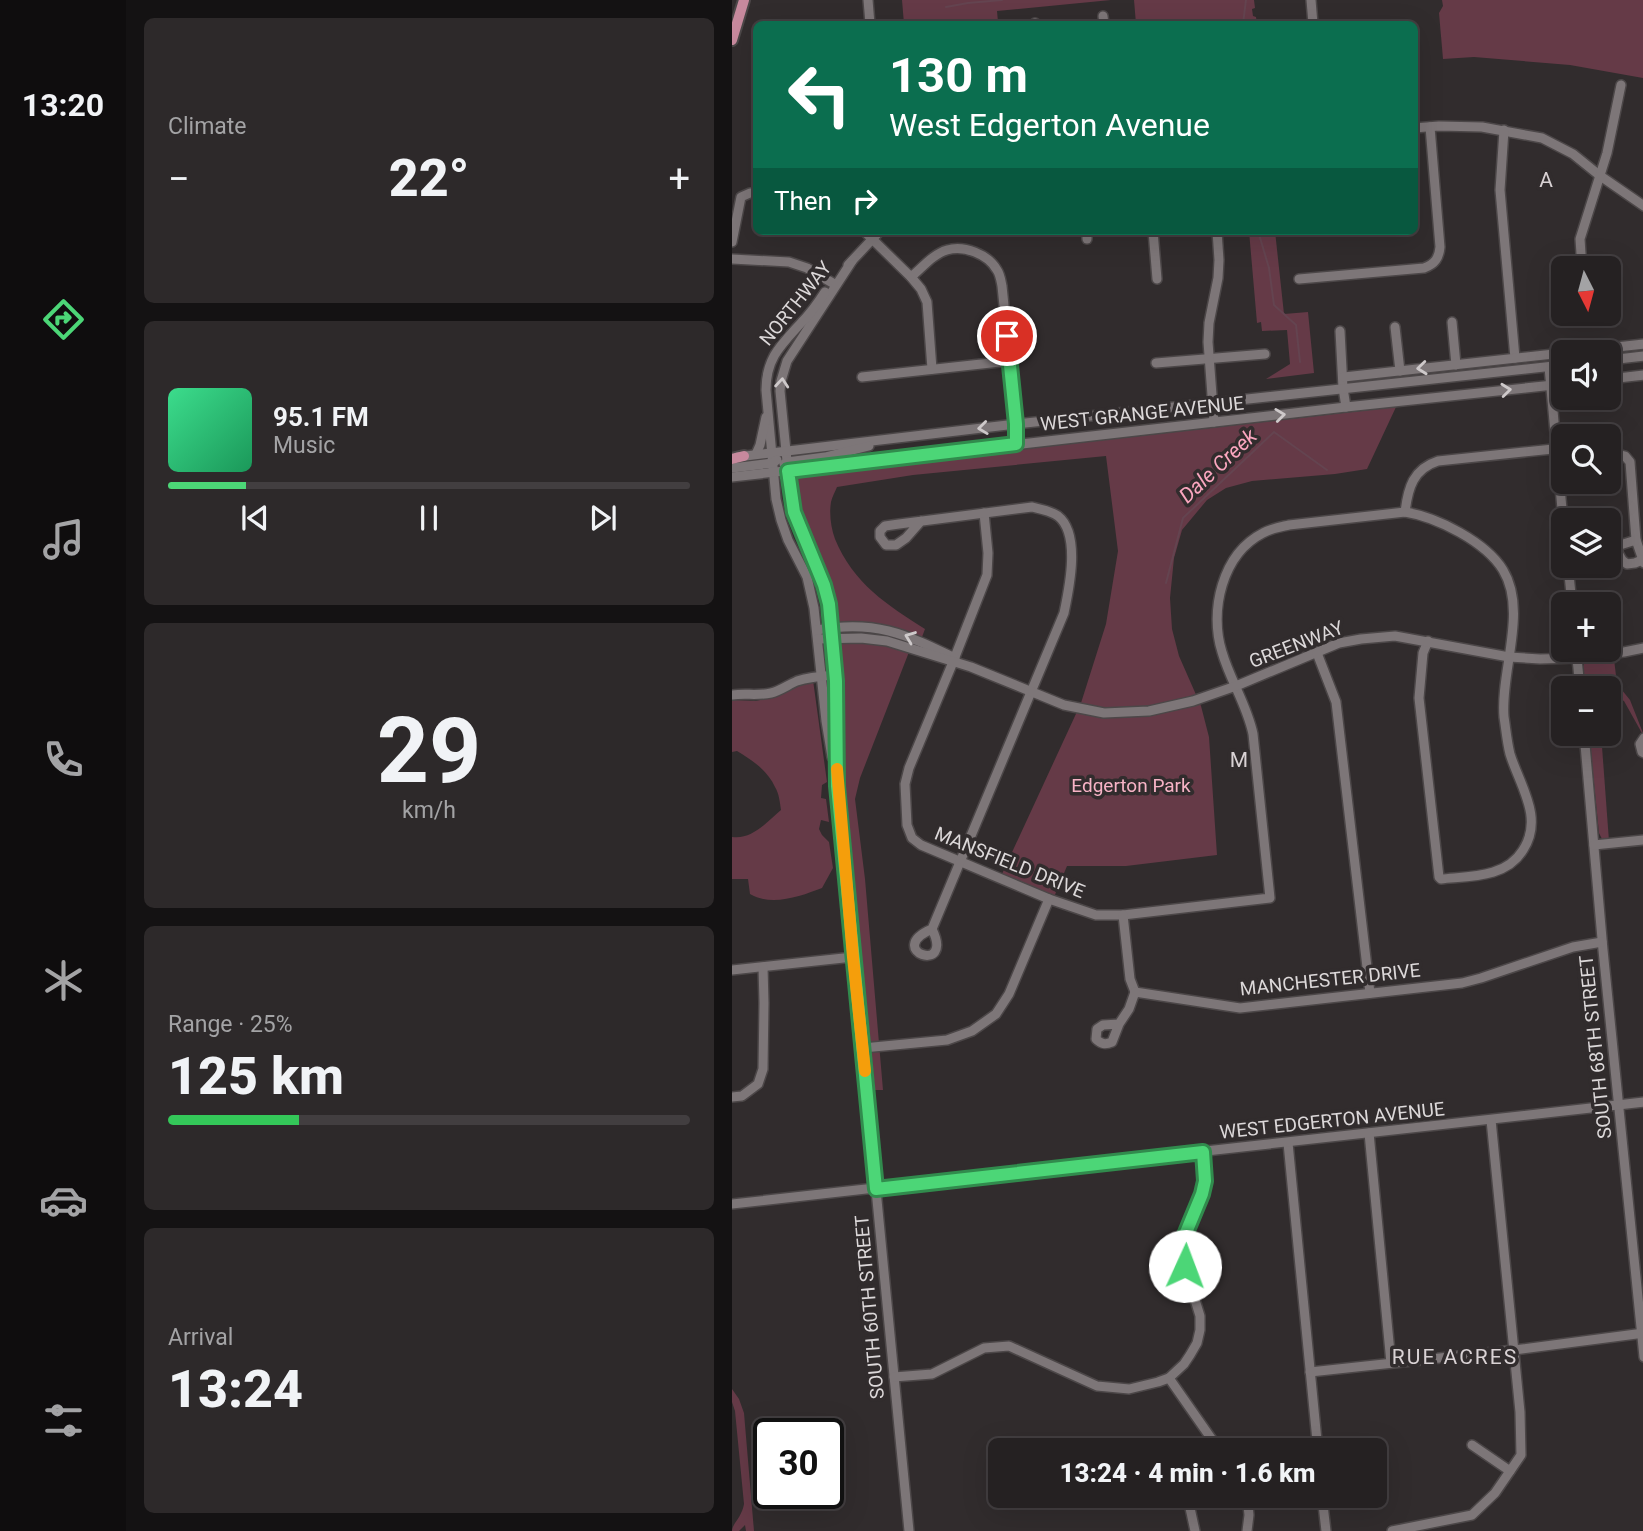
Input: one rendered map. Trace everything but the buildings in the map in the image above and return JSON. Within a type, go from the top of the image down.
[{"type":"main road","points":[[732,40],[744,0]]},
{"type":"street","points":[[867,0],[870,21]]},
{"type":"street","points":[[1311,0],[1313,21]]},
{"type":"street","points":[[1581,256],[1580,239],[1607,153],[1621,85]]},
{"type":"street","points":[[1418,128],[1470,126],[1542,138],[1573,154],[1644,206]]},
{"type":"street","points":[[1299,279],[1424,268],[1435,262],[1440,247],[1430,127]]},
{"type":"street","points":[[1504,130],[1500,190],[1515,358]]},
{"type":"street","points":[[732,242],[741,197],[753,193]]},
{"type":"street","points":[[868,235],[921,289],[927,302],[932,369]]},
{"type":"street","name":"NORTHWAY","points":[[773,453],[767,405],[767,374],[776,351],[876,235]]},
{"type":"street","points":[[1153,235],[1157,279]]},
{"type":"street","points":[[1214,422],[1209,323],[1218,278],[1217,235]]},
{"type":"street","points":[[911,277],[933,257],[947,250],[961,249],[975,252],[989,260],[998,271],[1002,286],[1016,444]]},
{"type":"street","points":[[732,258],[789,262],[807,268],[834,284]]},
{"type":"street","name":"NORTHWAY","points":[[786,451],[780,391],[783,371],[834,284]]},
{"type":"street","points":[[1452,322],[1456,365]]},
{"type":"street","points":[[1395,327],[1400,371]]},
{"type":"street","points":[[1340,331],[1346,407]]},
{"type":"street","points":[[1621,347],[1644,344]]},
{"type":"street","points":[[1627,346],[1631,376]]},
{"type":"street","points":[[1156,363],[1265,354]]},
{"type":"street","points":[[1344,377],[1551,354]]},
{"type":"street","points":[[1621,359],[1644,356]]},
{"type":"street","points":[[862,377],[1009,360]]},
{"type":"street","points":[[1549,367],[1551,385]]},
{"type":"street","name":"WEST GRANGE AVENUE","points":[[736,457],[1212,402],[1549,367]]},
{"type":"street","points":[[1621,377],[1644,375]]},
{"type":"street","name":"WEST GRANGE AVENUE","points":[[788,467],[1551,385]]},
{"type":"street","points":[[756,454],[767,405]]},
{"type":"street","points":[[1553,410],[1556,424]]},
{"type":"street","points":[[732,468],[788,467],[901,438]]},
{"type":"street","points":[[1405,512],[1406,500],[1417,473],[1428,465],[1438,461],[1551,449]]},
{"type":"street","points":[[732,477],[774,468],[786,451]]},
{"type":"street","name":"SOUTH 60TH STREET","points":[[786,451],[794,512],[829,604],[836,675],[837,786]]},
{"type":"street","name":"SOUTH 60TH STREET","points":[[773,453],[780,520],[807,577],[814,608],[826,721],[837,786],[909,1531]]},
{"type":"street","points":[[1621,455],[1630,462],[1636,540],[1643,561],[1627,564],[1617,551],[1620,545],[1636,540]]},
{"type":"street","points":[[922,521],[1032,507],[1060,517],[1068,531],[1071,547],[1070,582],[1064,613],[932,929]]},
{"type":"street","points":[[1236,686],[1222,655],[1216,618],[1223,582],[1229,569],[1249,542],[1262,533],[1275,527],[1405,512],[1423,515],[1478,543],[1505,572],[1512,592],[1513,617],[1503,704],[1507,739],[1530,804],[1532,821],[1530,835],[1515,861],[1490,873],[1441,879],[1439,877],[1419,698],[1423,653],[1428,641]]},
{"type":"street","name":"MANSFIELD DRIVE","points":[[984,513],[987,575],[909,768],[905,784],[907,825],[912,838],[921,845],[1049,899],[1096,915],[1123,915],[1270,898],[1253,734],[1249,715],[1236,686]]},
{"type":"street","name":"GREENWAY","points":[[817,635],[860,626],[891,630],[914,638],[954,660],[1064,705],[1104,713],[1149,711],[1193,701],[1339,643],[1361,639],[1395,636],[1509,657],[1551,657]]},
{"type":"street","name":"GREENWAY","points":[[1621,650],[1644,648]]},
{"type":"street","points":[[1317,653],[1336,702],[1370,993]]},
{"type":"street","points":[[732,695],[768,694],[802,680],[836,675]]},
{"type":"street","points":[[1644,738],[1640,744],[1644,753]]},
{"type":"street","name":"SOUTH 68TH STREET","points":[[1585,746],[1644,1357]]},
{"type":"street","points":[[1594,845],[1644,840]]},
{"type":"street","points":[[863,1048],[947,1040],[972,1031],[996,1014],[1010,994],[1049,899]]},
{"type":"street","points":[[1119,1024],[1129,1009],[1135,992],[1130,979],[1123,915]]},
{"type":"street","name":"MANCHESTER DRIVE","points":[[1135,992],[1240,1008],[1462,983],[1573,947],[1602,942]]},
{"type":"street","points":[[732,970],[853,957]]},
{"type":"street","points":[[737,1097],[758,1084],[763,1069],[763,967]]},
{"type":"street","name":"WEST EDGERTON AVENUE","points":[[732,1204],[1644,1102]]},
{"type":"street","points":[[1392,1531],[1472,1515],[1495,1493],[1521,1455],[1520,1412],[1492,1120]]},
{"type":"street","points":[[1369,1133],[1391,1363]]},
{"type":"street","points":[[1287,1143],[1317,1438]]},
{"type":"street","points":[[894,1377],[932,1374],[984,1348],[1009,1346],[1097,1386],[1129,1389],[1169,1378],[1190,1355],[1200,1330],[1200,1316],[1185,1266],[1185,1235],[1205,1181],[1203,1152]]},
{"type":"street","points":[[1310,1372],[1642,1333]]},
{"type":"street","points":[[1169,1378],[1211,1438]]},
{"type":"street","points":[[1472,1445],[1510,1471]]},
{"type":"street","points":[[1190,1508],[1195,1531]]},
{"type":"street","points":[[1247,1531],[1248,1508]]},
{"type":"street","points":[[1323,1508],[1326,1531]]},
{"type":"green space","points":[[902,0],[1111,0],[997,11],[998,21],[904,21]]},
{"type":"green space","points":[[1134,0],[1254,0],[1255,8],[1252,9],[1257,21],[1136,21]]},
{"type":"green space","points":[[1442,0],[1643,0],[1643,78],[1570,65],[1474,57],[1443,59],[1439,13],[1443,6]]},
{"type":"green space","points":[[1249,235],[1275,235],[1284,314],[1308,312],[1314,373],[1266,379],[1290,364],[1287,330],[1262,331],[1261,322],[1257,323]]},
{"type":"green space","name":"Edgerton Park","points":[[1396,407],[1367,469],[1252,481],[1226,488],[1207,500],[1182,530],[1174,558],[1170,598],[1172,629],[1179,656],[1201,706],[1209,737],[1217,855],[1126,866],[1067,866],[1054,897],[1002,874],[1081,703],[1106,624],[1118,551],[1106,456],[913,475],[837,487],[831,502],[830,516],[842,555],[872,592],[925,629],[922,637],[896,628],[836,622],[830,589],[797,508],[793,480],[796,475]]},
{"type":"green space","points":[[838,641],[887,644],[909,652],[860,778],[855,799],[865,879],[883,1090],[875,1090],[840,736],[837,645]]},
{"type":"green space","points":[[1614,662],[1616,676],[1583,676],[1584,664]]},
{"type":"green space","points":[[813,680],[827,782],[822,785],[821,798],[826,799],[829,822],[821,820],[819,829],[829,842],[833,868],[822,888],[786,899],[759,898],[750,894],[748,879],[732,879],[732,837],[753,833],[781,810],[777,792],[768,775],[748,758],[737,751],[732,752],[732,700],[756,701],[779,695],[798,684]]},
{"type":"green space","points":[[1621,689],[1630,700],[1643,735],[1621,700]]},
{"type":"green space","points":[[1590,746],[1602,746],[1609,841],[1602,839],[1599,833]]},
{"type":"green space","points":[[732,1389],[744,1413],[754,1531],[746,1531],[745,1525],[739,1531],[732,1531],[744,1504]]},
{"type":"waterway","name":"Dale Creek","points":[[946,7],[1002,0]]},
{"type":"waterway","name":"Dale Creek","points":[[1243,21],[1246,0]]},
{"type":"waterway","name":"Dale Creek","points":[[1259,235],[1269,268],[1274,305],[1296,325],[1300,362]]},
{"type":"waterway","name":"Dale Creek","points":[[1166,583],[1183,518],[1274,432],[1327,470]]},
{"type":"slow traffic","points":[[837,769],[865,1071]]},
{"type":"district","name":"A","points":[[1547,180]]},
{"type":"district","name":"M","points":[[1240,760]]},
{"type":"district","name":"RUE ACRES","points":[[1455,1357]]},
{"type":"route","points":[[1007,336],[1016,444],[788,471],[794,512],[815,561],[829,604],[836,681],[837,786],[876,1189],[1203,1152],[1205,1181],[1185,1235],[1185,1266]]}]
